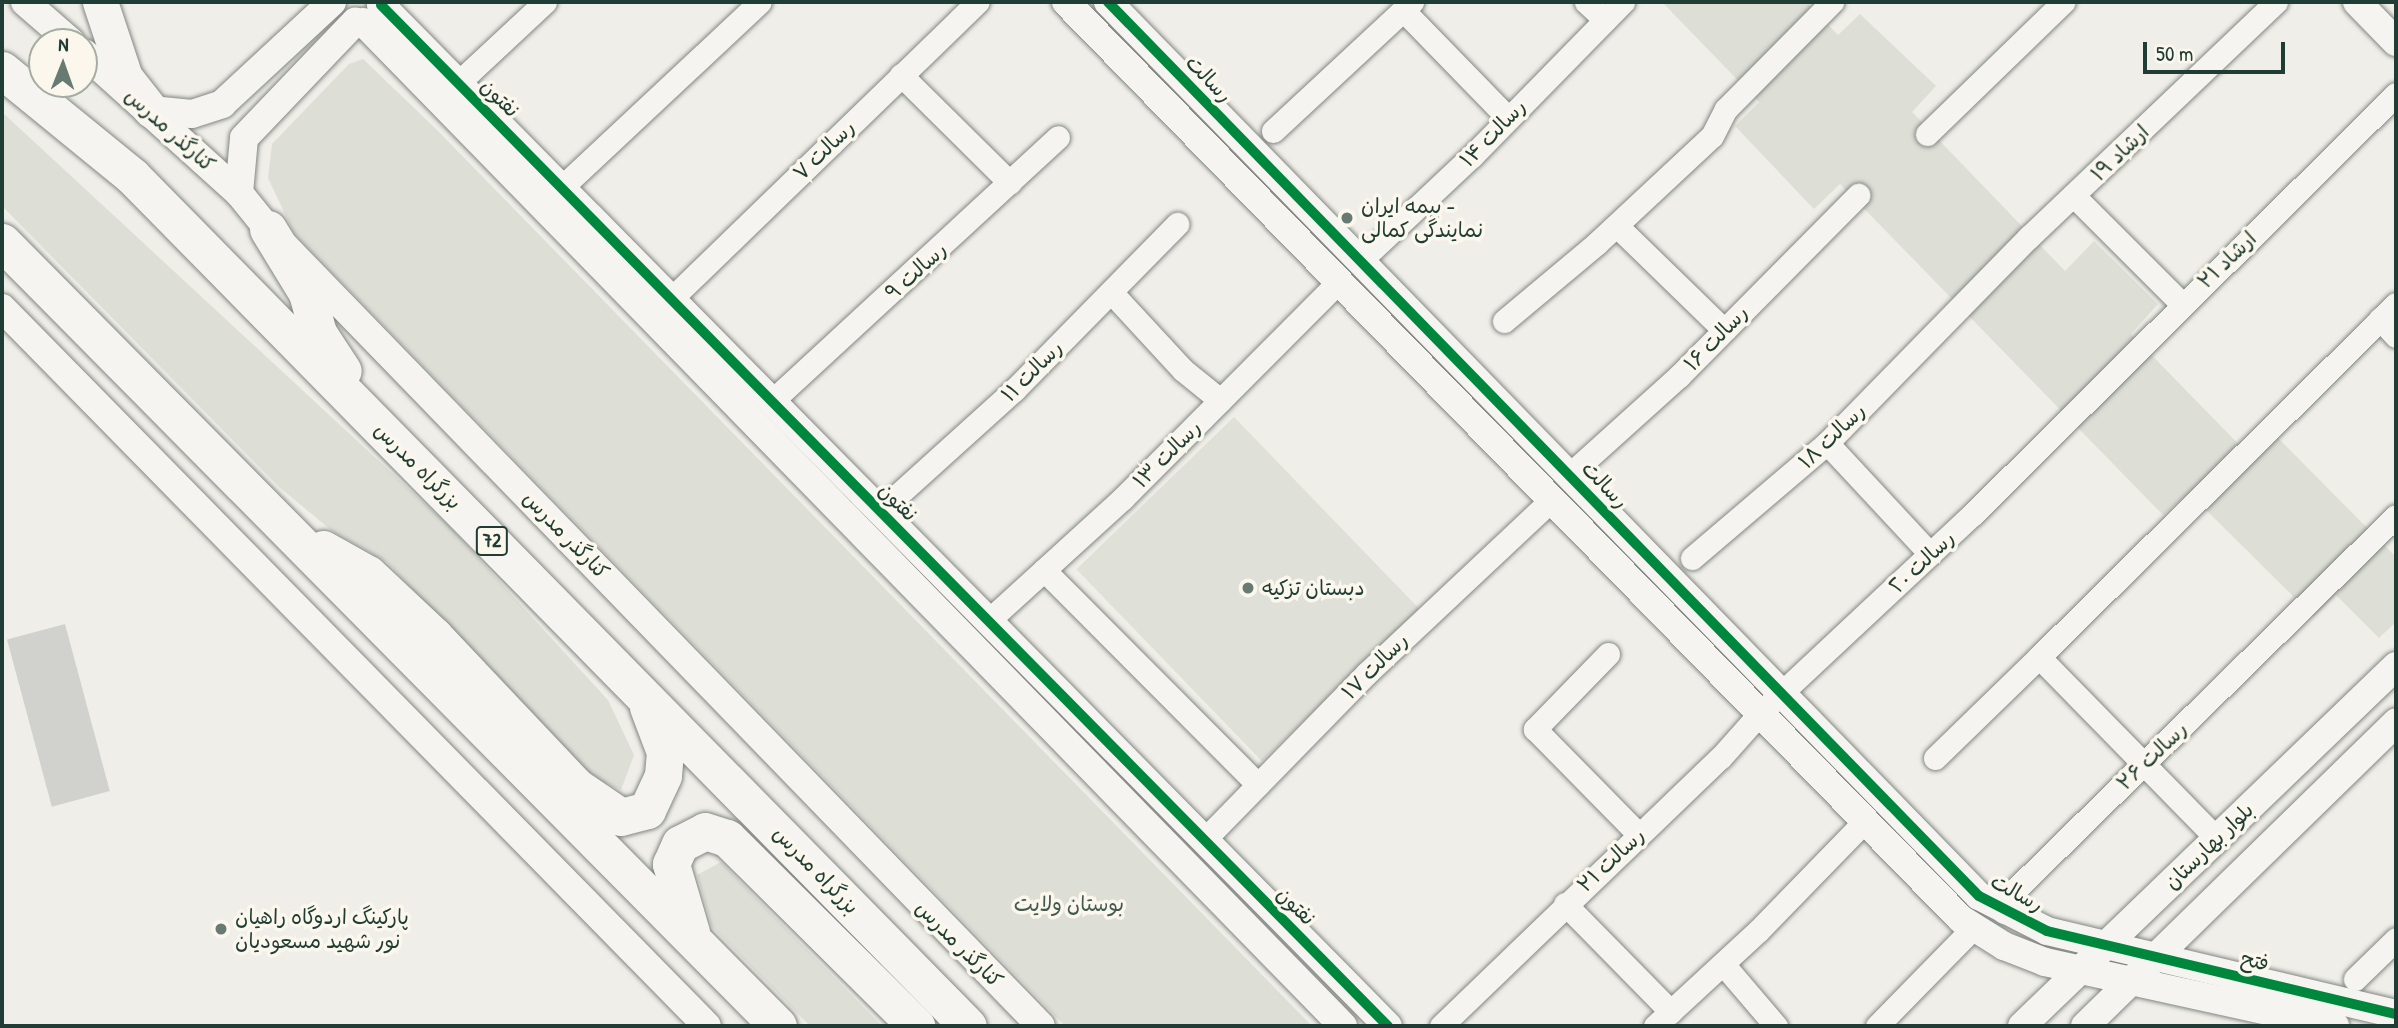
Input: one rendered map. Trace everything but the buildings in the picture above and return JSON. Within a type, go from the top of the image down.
[{"type":"highway","name":"بزرگراه مدرس","points":[[2,70],[132,176],[968,1026]]},
{"type":"highway","points":[[268,229],[307,293],[318,334],[380,428]]},
{"type":"highway","points":[[2,242],[778,1026]]},
{"type":"highway","points":[[288,530],[368,574],[435,636],[577,787],[621,817],[647,810],[663,775],[665,752],[645,696]]},
{"type":"highway","points":[[694,941],[675,892],[671,863],[680,844],[705,831],[727,838],[916,1026]]},
{"type":"main road","points":[[100,2],[125,77],[150,110]]},
{"type":"street","points":[[25,2],[55,28]]},
{"type":"street","points":[[150,110],[192,114],[222,104],[333,2],[340,15],[370,13]]},
{"type":"street","points":[[458,83],[545,2]]},
{"type":"street","points":[[561,188],[760,2]]},
{"type":"street","name":"رسالت ۷","points":[[671,299],[978,2]]},
{"type":"street","points":[[1066,2],[1866,821],[1974,927],[2025,954],[2335,1026]]},
{"type":"street","name":"رسالت","points":[[1108,2],[1979,897],[2004,912],[2047,931],[2105,946]]},
{"type":"street","points":[[1586,2],[1605,20]]},
{"type":"street","name":"رسالت ۱۴","points":[[1360,261],[1623,2]]},
{"type":"street","points":[[1504,321],[1617,226],[1712,136],[1726,109],[1832,2]]},
{"type":"street","points":[[1927,134],[2063,2]]},
{"type":"street","name":"ارشاد ۱۹","points":[[1962,303],[2276,2]]},
{"type":"street","points":[[2357,2],[2396,42]]},
{"type":"street","points":[[1273,131],[1407,6],[1508,118]]},
{"type":"street","points":[[239,193],[244,138],[370,13]]},
{"type":"street","name":"نفتون","points":[[370,13],[458,83],[671,299],[714,362],[772,401],[1388,1026]]},
{"type":"street","name":"نفتون","points":[[370,13],[714,362],[1068,744],[1343,1026]]},
{"type":"street","name":"کنارگذر مدرس","points":[[98,65],[239,193],[268,229],[1041,1026]]},
{"type":"street","points":[[901,75],[1010,183]]},
{"type":"street","name":"ارشاد ۲۱","points":[[2060,429],[2182,304],[2396,94]]},
{"type":"street","name":"رسالت ۹","points":[[772,401],[1058,137]]},
{"type":"street","name":"رسالت ۱۶","points":[[1569,475],[1679,376],[1858,195]]},
{"type":"street","points":[[2075,197],[2182,304]]},
{"type":"street","name":"رسالت ۱۱","points":[[880,511],[1014,390],[1177,224]]},
{"type":"street","points":[[1617,226],[1723,329]]},
{"type":"street","points":[[1339,281],[1360,261]]},
{"type":"street","name":"رسالت ۱۳","points":[[988,621],[1220,400],[1339,281]]},
{"type":"street","points":[[1111,292],[1175,362],[1220,400]]},
{"type":"street","name":"رسالت ۱۸","points":[[1692,558],[1827,443],[1962,303]]},
{"type":"street","points":[[2,308],[707,1026]]},
{"type":"street","points":[[1935,758],[2176,521],[2391,319]]},
{"type":"street","name":"رسالت ٢٠","points":[[1781,694],[2060,429]]},
{"type":"street","points":[[1827,443],[1930,554]]},
{"type":"street","name":"رسالت ۱۷","points":[[1205,840],[1367,673],[1552,499]]},
{"type":"street","points":[[1582,530],[1602,510]]},
{"type":"street","name":"رسالت ۲۶","points":[[2004,912],[2016,889],[2396,516]]},
{"type":"street","points":[[1044,570],[1258,785]]},
{"type":"street","points":[[1608,654],[1535,729],[1639,835]]},
{"type":"street","points":[[2036,660],[2144,763],[2217,839]]},
{"type":"street","name":"بلوار بهارستان","points":[[2022,1026],[2396,666]]},
{"type":"street","name":"رسالت ۲۱","points":[[1441,1026],[1781,694]]},
{"type":"street","name":"بلوار بهارستان","points":[[2085,1026],[2396,722]]},
{"type":"street","points":[[1068,744],[1088,723]]},
{"type":"street","points":[[1565,904],[1663,1019],[1723,964],[1866,821]]},
{"type":"street","points":[[1877,1026],[1974,927]]},
{"type":"street","points":[[2354,979],[2396,939]]},
{"type":"street","name":"فتح","points":[[2105,946],[2396,1014]]},
{"type":"street","points":[[1723,964],[1776,1026]]},
{"type":"shaded area","name":"دبستان تزکیه","points":[[1234,417],[1419,609],[1262,761],[1076,569]]},
{"type":"green space","points":[[1662,2],[1806,2],[1838,35],[1860,14],[1936,86],[1912,112],[2065,271],[2094,241],[2158,304],[2131,334],[2255,461],[2278,438],[2396,557],[2396,622],[2379,638],[2336,595],[2314,617],[2189,493],[2163,515],[1840,184],[1814,209],[1735,126],[1759,102]]},
{"type":"green space","name":"بوستان ولایت","points":[[363,59],[436,129],[1312,1026],[1065,1026],[294,233],[268,178],[272,144],[349,64]]},
{"type":"green space","points":[[2,112],[448,525],[608,700],[634,755],[621,790],[584,773],[387,562],[331,530],[279,487],[2,206]]},
{"type":"green space","points":[[721,862],[882,1026],[810,1026],[712,927],[697,875]]},
{"type":"cycle path","points":[[1108,2],[1979,896],[2047,931],[2396,1014]]},
{"type":"cycle path","points":[[381,5],[1388,1026]]},
{"type":"place","name":"بیمه ایران - نمایندگى کمالى","points":[[1347,218]]},
{"type":"place","name":"دبستان تزکیه","points":[[1248,588]]},
{"type":"place","name":"پارکینگ اردوگاه راهیان نور شهید مسعودیان","points":[[221,929]]}]
